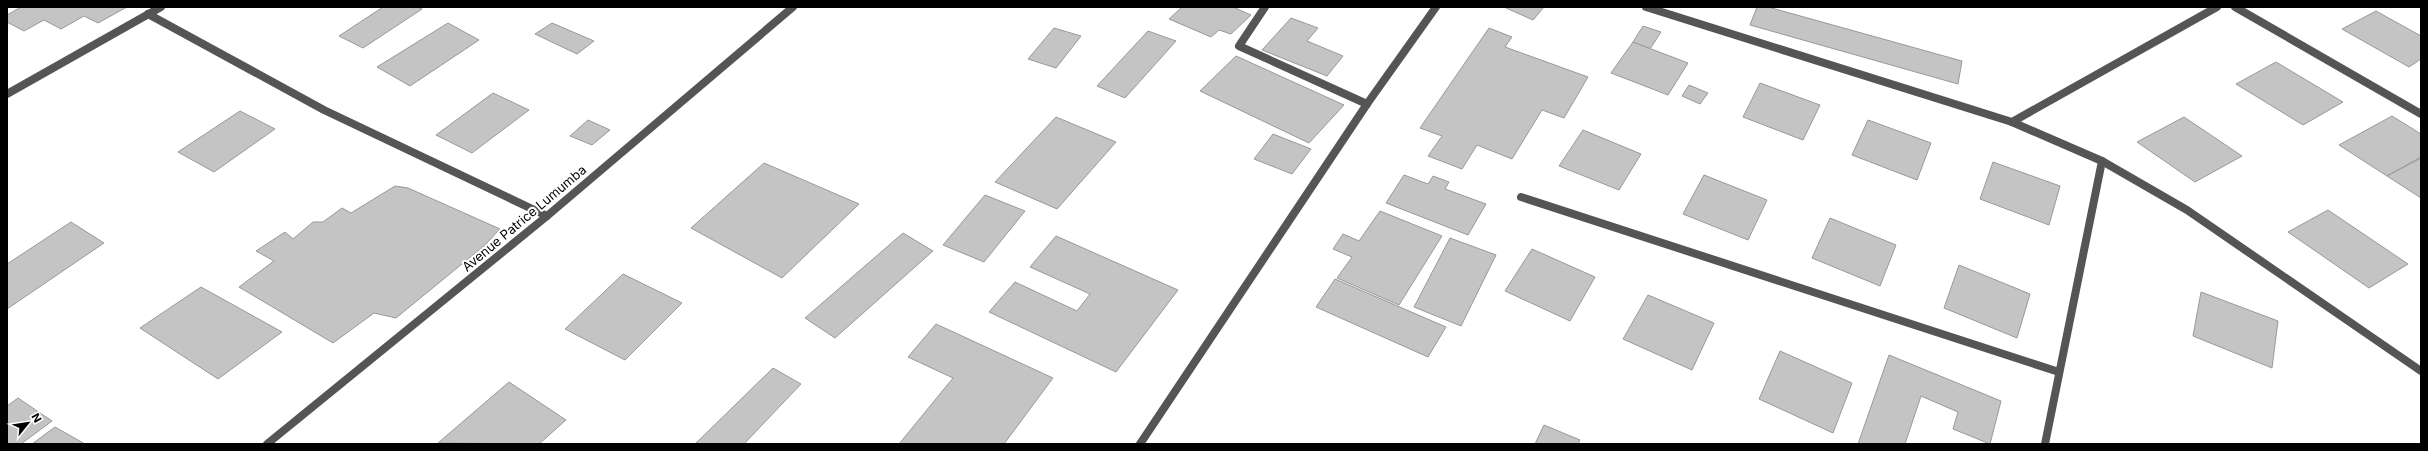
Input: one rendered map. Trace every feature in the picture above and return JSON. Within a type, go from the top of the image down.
[{"type":"street","points":[[7,94],[161,7]]},
{"type":"street","name":"Avenue Patrice Lumumba","points":[[266,444],[547,216],[794,7]]},
{"type":"street","points":[[1266,7],[1239,46],[1367,104]]},
{"type":"street","points":[[1140,444],[1367,104],[1436,7]]},
{"type":"street","points":[[1646,7],[2012,122],[2102,161],[2187,210],[2421,371]]},
{"type":"street","points":[[2012,122],[2216,7]]},
{"type":"street","points":[[2235,7],[2421,114]]},
{"type":"street","points":[[148,14],[324,110],[547,216]]},
{"type":"street","points":[[2045,444],[2102,161]]},
{"type":"street","points":[[1521,197],[2059,372]]},
{"type":"building","points":[[21,7],[127,7],[98,23],[84,16],[61,29],[44,20],[24,31],[7,22],[7,15]]},
{"type":"building","points":[[383,7],[417,7],[422,9],[363,48],[339,36]]},
{"type":"building","points":[[1182,7],[1233,7],[1251,15],[1231,34],[1219,30],[1211,37],[1169,19]]},
{"type":"building","points":[[1544,7],[1533,20],[1506,8]]},
{"type":"building","points":[[1757,7],[1768,7],[1962,61],[1958,84],[1750,25]]},
{"type":"building","points":[[2376,11],[2421,36],[2421,59],[2409,67],[2342,29]]},
{"type":"building","points":[[1291,18],[1318,28],[1307,41],[1343,56],[1327,76],[1262,50]]},
{"type":"building","points":[[448,23],[479,40],[410,86],[377,67]]},
{"type":"building","points":[[552,23],[594,41],[577,54],[535,34]]},
{"type":"building","points":[[1643,26],[1661,32],[1650,49],[1633,42]]},
{"type":"building","points":[[1054,28],[1081,36],[1056,68],[1028,59]]},
{"type":"building","points":[[1489,28],[1512,37],[1505,47],[1588,77],[1564,118],[1542,110],[1512,159],[1477,145],[1462,169],[1428,156],[1442,136],[1420,128]]},
{"type":"building","points":[[1148,31],[1176,41],[1125,98],[1097,86]]},
{"type":"building","points":[[1633,42],[1688,63],[1668,95],[1611,73]]},
{"type":"building","points":[[1236,56],[1344,105],[1309,143],[1200,91]]},
{"type":"building","points":[[2276,62],[2343,102],[2303,125],[2236,84]]},
{"type":"building","points":[[1760,83],[1820,105],[1803,140],[1743,117]]},
{"type":"building","points":[[1689,85],[1708,93],[1700,104],[1682,96]]},
{"type":"building","points":[[493,93],[529,110],[472,153],[436,135]]},
{"type":"building","points":[[240,111],[275,129],[214,172],[178,152]]},
{"type":"building","points":[[2392,116],[2421,134],[2421,157],[2387,176],[2339,145]]},
{"type":"building","points":[[1056,117],[1116,142],[1057,209],[995,182]]},
{"type":"building","points":[[2184,117],[2242,156],[2195,182],[2137,142]]},
{"type":"building","points":[[588,120],[610,130],[592,145],[570,136]]},
{"type":"building","points":[[1868,120],[1931,143],[1917,180],[1852,155]]},
{"type":"building","points":[[1583,130],[1641,154],[1619,190],[1559,166]]},
{"type":"building","points":[[1273,134],[1311,149],[1292,174],[1254,159]]},
{"type":"building","points":[[2421,158],[2421,198],[2387,176]]},
{"type":"building","points":[[1993,162],[2060,186],[2049,225],[1980,199]]},
{"type":"building","points":[[764,163],[859,204],[782,278],[691,228]]},
{"type":"building","points":[[1404,175],[1428,184],[1433,176],[1449,182],[1445,189],[1486,204],[1468,235],[1386,203]]},
{"type":"building","points":[[1704,175],[1767,200],[1748,240],[1683,214]]},
{"type":"building","points":[[395,186],[408,188],[500,229],[484,246],[396,318],[374,313],[333,343],[239,287],[274,261],[256,251],[285,232],[293,239],[313,222],[323,222],[342,208],[351,213]]},
{"type":"building","points":[[985,195],[1025,211],[984,262],[943,245]]},
{"type":"building","points":[[2328,210],[2408,264],[2369,288],[2288,232]]},
{"type":"building","points":[[1380,211],[1442,236],[1399,305],[1337,278],[1352,257],[1333,249],[1343,234],[1359,241]]},
{"type":"building","points":[[1830,218],[1896,245],[1880,286],[1812,258]]},
{"type":"building","points":[[71,222],[104,243],[7,309],[7,264]]},
{"type":"building","points":[[903,233],[933,251],[835,338],[805,318]]},
{"type":"building","points":[[1056,236],[1178,290],[1116,372],[989,312],[1015,282],[1077,311],[1090,294],[1030,267]]},
{"type":"building","points":[[1450,238],[1496,255],[1461,326],[1414,307]]},
{"type":"building","points":[[1532,249],[1595,277],[1570,321],[1505,291]]},
{"type":"building","points":[[1959,265],[2030,294],[2017,338],[1944,308]]},
{"type":"building","points":[[623,274],[682,303],[625,360],[565,329]]},
{"type":"building","points":[[1335,279],[1446,327],[1428,357],[1316,307]]},
{"type":"building","points":[[201,287],[282,332],[218,379],[140,328]]},
{"type":"building","points":[[2201,292],[2278,321],[2272,368],[2193,336]]},
{"type":"building","points":[[1648,295],[1714,323],[1692,370],[1623,339]]},
{"type":"building","points":[[936,324],[1053,378],[1004,444],[899,444],[953,378],[908,357]]},
{"type":"building","points":[[1780,351],[1852,383],[1833,433],[1759,399]]},
{"type":"building","points":[[1889,355],[2001,401],[1990,444],[1953,429],[1958,412],[1921,396],[1905,444],[1858,444]]},
{"type":"building","points":[[773,368],[801,384],[744,444],[695,444]]},
{"type":"building","points":[[509,382],[566,420],[539,444],[438,443]]},
{"type":"building","points":[[18,398],[52,421],[21,444],[7,444],[7,406]]},
{"type":"building","points":[[1544,425],[1580,440],[1578,444],[1535,444]]},
{"type":"building","points":[[55,427],[85,444],[32,444]]}]
